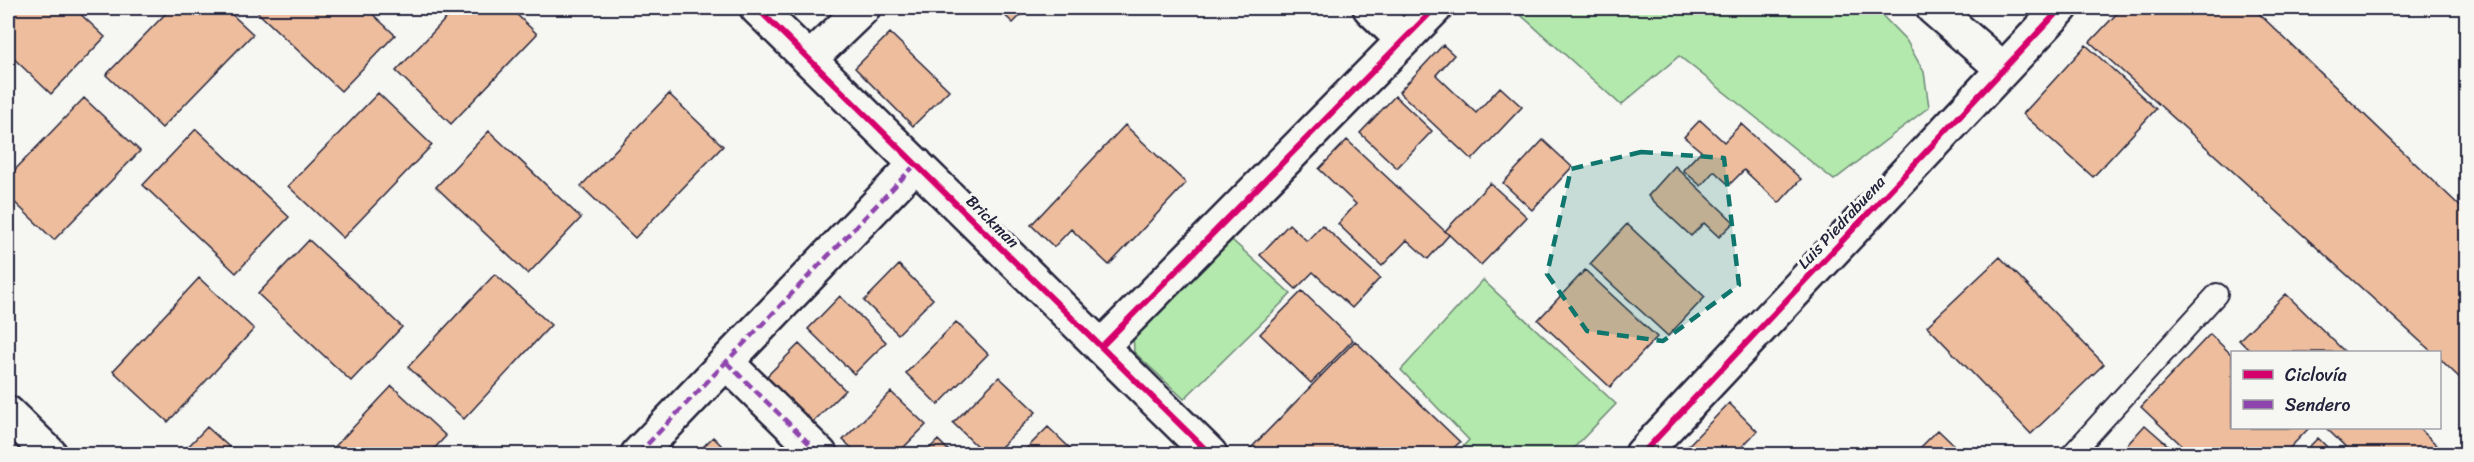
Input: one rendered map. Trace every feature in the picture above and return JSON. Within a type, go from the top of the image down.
[{"type":"street","name":"Brickman","points":[[757,8],[1210,454]]},
{"type":"street","points":[[810,59],[863,8]]},
{"type":"street","points":[[1370,8],[1403,40]]},
{"type":"street","points":[[1101,347],[1435,8]]},
{"type":"street","points":[[1933,8],[2003,69]]},
{"type":"street","name":"Luis Piedrabuena","points":[[1642,454],[2061,8]]},
{"type":"street","points":[[638,454],[916,164]]},
{"type":"street","points":[[726,362],[820,454]]},
{"type":"street","points":[[8,413],[50,454]]},
{"type":"lane","points":[[2072,454],[2217,294]]},
{"type":"highlighted area","points":[[1641,152],[1724,158],[1739,285],[1663,341],[1587,331],[1547,274],[1571,169]]},
{"type":"green space","points":[[1513,8],[1875,8],[1906,40],[1924,72],[1929,107],[1834,180],[1679,56],[1621,105]]},
{"type":"green space","points":[[1232,240],[1291,294],[1184,399],[1134,352],[1133,334]]},
{"type":"green space","points":[[1483,280],[1616,404],[1568,454],[1456,454],[1469,440],[1401,370]]},
{"type":"building","points":[[8,8],[74,8],[105,37],[51,94],[8,53]]},
{"type":"building","points":[[171,8],[225,8],[253,34],[162,128],[106,75]]},
{"type":"building","points":[[253,8],[366,8],[395,35],[341,91]]},
{"type":"building","points":[[456,8],[510,8],[537,34],[451,124],[396,71]]},
{"type":"building","points":[[997,8],[1028,8],[1013,23]]},
{"type":"building","points":[[2122,8],[2253,8],[2466,212],[2466,384],[2441,360],[2441,351],[2431,351],[2090,42]]},
{"type":"building","points":[[890,33],[949,90],[913,126],[855,68]]},
{"type":"building","points":[[1443,45],[1454,55],[1436,75],[1476,113],[1500,87],[1522,107],[1472,160],[1399,92]]},
{"type":"building","points":[[2086,45],[2156,109],[2093,177],[2023,114]]},
{"type":"building","points":[[378,93],[432,145],[343,238],[288,186]]},
{"type":"building","points":[[669,94],[723,146],[635,238],[581,186]]},
{"type":"building","points":[[1395,96],[1432,131],[1397,168],[1360,133]]},
{"type":"building","points":[[84,98],[140,151],[54,240],[8,196],[8,177]]},
{"type":"building","points":[[1700,120],[1724,142],[1741,124],[1801,179],[1779,203],[1744,170],[1729,185],[1714,171],[1701,186],[1683,170],[1701,151],[1684,137]]},
{"type":"building","points":[[1125,125],[1186,183],[1109,265],[1071,229],[1054,247],[1031,225]]},
{"type":"building","points":[[196,129],[289,217],[236,273],[143,185]]},
{"type":"building","points":[[489,131],[581,218],[528,274],[436,187]]},
{"type":"building","points":[[1347,140],[1449,235],[1428,259],[1407,240],[1382,266],[1338,224],[1356,204],[1319,169]]},
{"type":"building","points":[[1543,140],[1572,167],[1532,210],[1503,183]]},
{"type":"building","points":[[1675,166],[1734,222],[1719,237],[1704,223],[1691,236],[1648,196]]},
{"type":"building","points":[[1490,183],[1527,217],[1481,265],[1445,231]]},
{"type":"building","points":[[1289,224],[1307,241],[1322,225],[1380,278],[1352,308],[1313,272],[1296,289],[1260,255]]},
{"type":"building","points":[[1627,224],[1705,297],[1668,336],[1590,264]]},
{"type":"building","points":[[309,240],[402,327],[351,381],[258,294]]},
{"type":"building","points":[[2000,257],[2104,364],[2031,434],[1927,326]]},
{"type":"building","points":[[899,265],[933,299],[898,334],[864,301]]},
{"type":"building","points":[[1585,270],[1657,337],[1610,387],[1538,320]]},
{"type":"building","points":[[495,274],[551,325],[464,419],[408,367]]},
{"type":"building","points":[[199,278],[254,329],[168,422],[113,371]]},
{"type":"building","points":[[1302,291],[1353,340],[1311,383],[1260,334]]},
{"type":"building","points":[[2286,294],[2344,351],[2250,351],[2239,340]]},
{"type":"building","points":[[840,296],[886,342],[854,374],[808,329]]},
{"type":"building","points":[[956,322],[988,354],[938,405],[906,373]]},
{"type":"building","points":[[2210,334],[2231,354],[2231,429],[2308,429],[2284,454],[2191,454],[2141,407]]},
{"type":"building","points":[[1355,341],[1460,442],[1447,454],[1255,454],[1250,449]]},
{"type":"building","points":[[799,344],[845,390],[810,425],[764,379]]},
{"type":"building","points":[[999,377],[1036,412],[994,454],[985,454],[953,423]]},
{"type":"building","points":[[392,386],[446,436],[429,454],[328,454]]},
{"type":"building","points":[[891,392],[926,425],[897,454],[858,454],[843,440]]},
{"type":"building","points":[[1729,403],[1757,431],[1735,454],[1680,454]]},
{"type":"building","points":[[2145,425],[2178,454],[2119,454]]},
{"type":"building","points":[[207,427],[237,454],[181,454]]},
{"type":"building","points":[[1048,427],[1076,454],[1021,454]]},
{"type":"building","points":[[2327,429],[2420,429],[2446,454],[2353,454]]},
{"type":"building","points":[[1938,430],[1963,454],[1914,454]]},
{"type":"building","points":[[713,437],[730,454],[696,454]]},
{"type":"building","points":[[2318,438],[2334,454],[2302,454]]},
{"type":"building","points":[[938,440],[952,454],[924,454]]},
{"type":"marked path","points":[[638,454],[916,164]]},
{"type":"marked path","points":[[726,362],[820,454]]},
{"type":"cycle path","points":[[757,8],[1210,454]]},
{"type":"cycle path","points":[[1101,347],[1435,8]]},
{"type":"cycle path","points":[[1642,454],[2061,8]]}]
